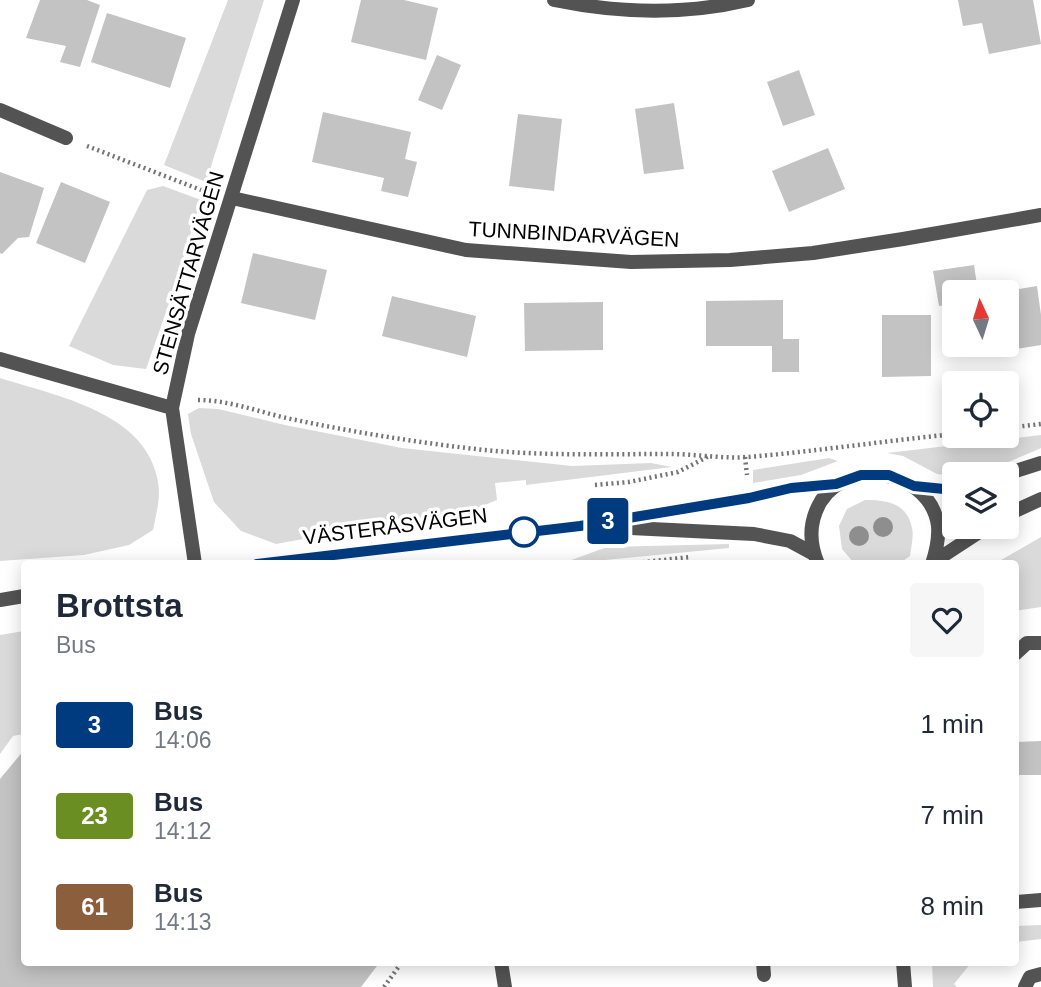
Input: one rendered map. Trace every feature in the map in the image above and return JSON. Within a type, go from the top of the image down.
[{"type":"street","name":"STENSÄTTARVÄGEN","points":[[194,560],[172,408],[188,334],[293,0]]},
{"type":"street","points":[[554,0],[617,10],[681,9],[748,0]]},
{"type":"street","points":[[0,110],[66,138]]},
{"type":"street","name":"TUNNBINDARVÄGEN","points":[[232,198],[466,250],[631,262],[730,260],[813,253],[1041,215]]},
{"type":"street","points":[[0,359],[172,408]]},
{"type":"street","points":[[1019,470],[1041,463]]},
{"type":"street","name":"VÄSTERÅSVÄGEN","points":[[291,560],[580,526],[749,498],[791,488],[836,484],[861,475],[889,475],[914,486]]},
{"type":"street","points":[[816,559],[811,537],[813,517],[827,492],[836,484]]},
{"type":"street","points":[[914,486],[942,489]]},
{"type":"street","points":[[914,486],[930,504],[938,527],[933,560]]},
{"type":"street","points":[[1019,508],[1041,499]]},
{"type":"street","name":"VÄSTERÅSVÄGEN","points":[[580,526],[754,534],[790,541],[816,559]]},
{"type":"street","points":[[937,560],[969,539]]},
{"type":"street","points":[[0,600],[21,596]]},
{"type":"street","points":[[1019,650],[1027,643],[1041,643]]},
{"type":"street","points":[[1019,902],[1041,900]]},
{"type":"street","points":[[502,966],[505,987]]},
{"type":"street","points":[[903,966],[905,987]]},
{"type":"street","points":[[1025,987],[1030,977],[1041,974]]},
{"type":"path","points":[[66,138],[204,191],[232,198]]},
{"type":"path","points":[[172,408],[194,400],[214,400],[354,432],[486,450],[565,454],[745,457],[942,435]]},
{"type":"path","points":[[1019,427],[1041,424]]},
{"type":"path","points":[[595,485],[629,482],[678,472],[710,456]]},
{"type":"path","points":[[660,560],[702,555]]},
{"type":"path","points":[[384,987],[399,966]]},
{"type":"shaded area","points":[[228,0],[264,0],[206,182],[164,165]]},
{"type":"shaded area","points":[[163,186],[201,200],[146,369],[113,365],[69,346],[147,190]]},
{"type":"shaded area","points":[[0,378],[96,410],[137,439],[150,458],[158,482],[159,500],[153,530],[129,545],[84,555],[0,561]]},
{"type":"shaded area","points":[[199,408],[218,409],[402,448],[572,466],[651,463],[672,467],[526,485],[526,480],[495,483],[497,500],[460,515],[431,523],[331,534],[276,544],[241,531],[214,502],[191,434],[188,414]]},
{"type":"shaded area","points":[[1041,435],[1041,448],[1006,462],[942,462],[942,475],[903,456],[887,453],[942,447],[1019,448],[1019,438]]},
{"type":"shaded area","points":[[829,458],[838,461],[801,475],[753,483],[753,470]]},
{"type":"shaded area","points":[[865,500],[888,502],[901,508],[912,528],[910,556],[904,560],[851,560],[842,549],[839,526],[847,509]]},
{"type":"shaded area","points":[[1041,537],[1041,607],[1019,610],[1019,560],[1001,560]]},
{"type":"shaded area","points":[[729,544],[729,548],[605,560],[571,560],[607,547]]},
{"type":"shaded area","points":[[21,632],[21,735],[13,736],[0,754],[0,635]]},
{"type":"shaded area","points":[[1041,925],[1041,939],[1019,942],[1019,926]]},
{"type":"shaded area","points":[[932,966],[969,966],[954,984],[957,987],[933,987]]},
{"type":"building","points":[[40,0],[87,0],[100,5],[80,67],[60,62],[66,46],[26,38]]},
{"type":"building","points":[[361,0],[404,0],[438,8],[426,60],[351,42]]},
{"type":"building","points":[[958,0],[1033,0],[1041,44],[989,54],[982,23],[963,26]]},
{"type":"building","points":[[107,13],[186,38],[170,88],[91,62]]},
{"type":"building","points":[[437,55],[461,65],[442,110],[418,100]]},
{"type":"building","points":[[799,70],[815,115],[783,126],[767,82]]},
{"type":"building","points":[[674,103],[684,169],[644,174],[635,109]]},
{"type":"building","points":[[323,112],[411,132],[405,159],[417,162],[408,197],[381,191],[384,178],[312,162]]},
{"type":"building","points":[[518,114],[562,119],[554,191],[509,186]]},
{"type":"building","points":[[828,148],[845,189],[789,212],[772,171]]},
{"type":"building","points":[[0,172],[44,188],[29,237],[18,238],[2,254],[0,253]]},
{"type":"building","points":[[61,182],[110,202],[85,263],[36,243]]},
{"type":"building","points":[[253,253],[327,270],[315,320],[241,303]]},
{"type":"building","points":[[974,265],[976,280],[942,280],[942,306],[939,306],[933,271]]},
{"type":"building","points":[[1037,286],[1041,345],[1019,349],[1019,289]]},
{"type":"building","points":[[392,296],[476,316],[467,357],[382,336]]},
{"type":"building","points":[[783,300],[783,339],[799,339],[799,372],[772,372],[772,346],[706,346],[706,301]]},
{"type":"building","points":[[603,302],[603,350],[525,351],[524,303]]},
{"type":"building","points":[[882,315],[931,315],[931,376],[882,377]]},
{"type":"building","points":[[1041,741],[1041,775],[1019,775],[1019,742]]},
{"type":"building","points":[[21,754],[21,966],[377,966],[361,987],[0,987],[0,779]]},
{"type":"bus line","name":"3","points":[[291,560],[580,526],[749,498],[791,488],[836,484],[861,475],[889,475],[914,486],[942,489]]}]
